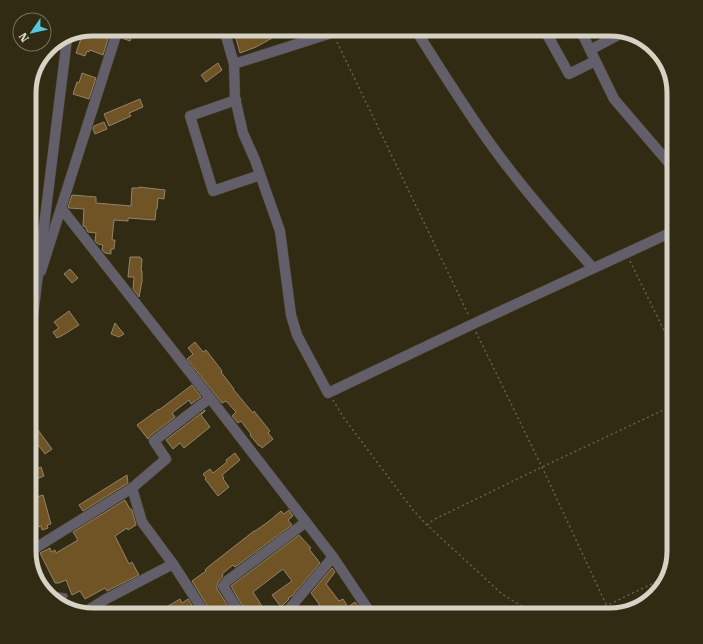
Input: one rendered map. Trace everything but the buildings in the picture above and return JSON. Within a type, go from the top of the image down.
[{"type":"street","points":[[37,282],[116,36]]},
{"type":"street","points":[[226,36],[234,64],[236,100],[243,133],[255,160],[280,230],[291,315],[300,341],[328,393],[472,324],[667,234]]},
{"type":"street","points":[[234,64],[317,36]]},
{"type":"street","points":[[419,36],[492,146],[544,212],[593,268]]},
{"type":"street","points":[[548,36],[569,74],[596,62]]},
{"type":"street","points":[[583,36],[614,99],[667,161]]},
{"type":"street","points":[[590,50],[615,36]]},
{"type":"street","points":[[36,290],[66,43]]},
{"type":"street","points":[[236,100],[190,116],[214,191],[260,175]]},
{"type":"street","points":[[61,208],[333,557],[367,608]]},
{"type":"street","points":[[36,548],[132,488],[166,459],[154,441],[210,398]]},
{"type":"street","points":[[132,488],[142,522],[173,564],[199,608]]},
{"type":"street","points":[[237,608],[223,586],[227,581],[306,522]]},
{"type":"street","points":[[290,608],[333,557]]},
{"type":"street","points":[[92,608],[173,564]]},
{"type":"lane","points":[[58,595],[64,596]]},
{"type":"path","points":[[334,36],[542,467],[607,606]]},
{"type":"path","points":[[626,254],[667,337]]},
{"type":"path","points":[[328,393],[344,418],[413,510],[427,525],[502,594],[525,608]]},
{"type":"path","points":[[427,525],[433,520],[667,408]]},
{"type":"path","points":[[603,608],[658,581]]}]
